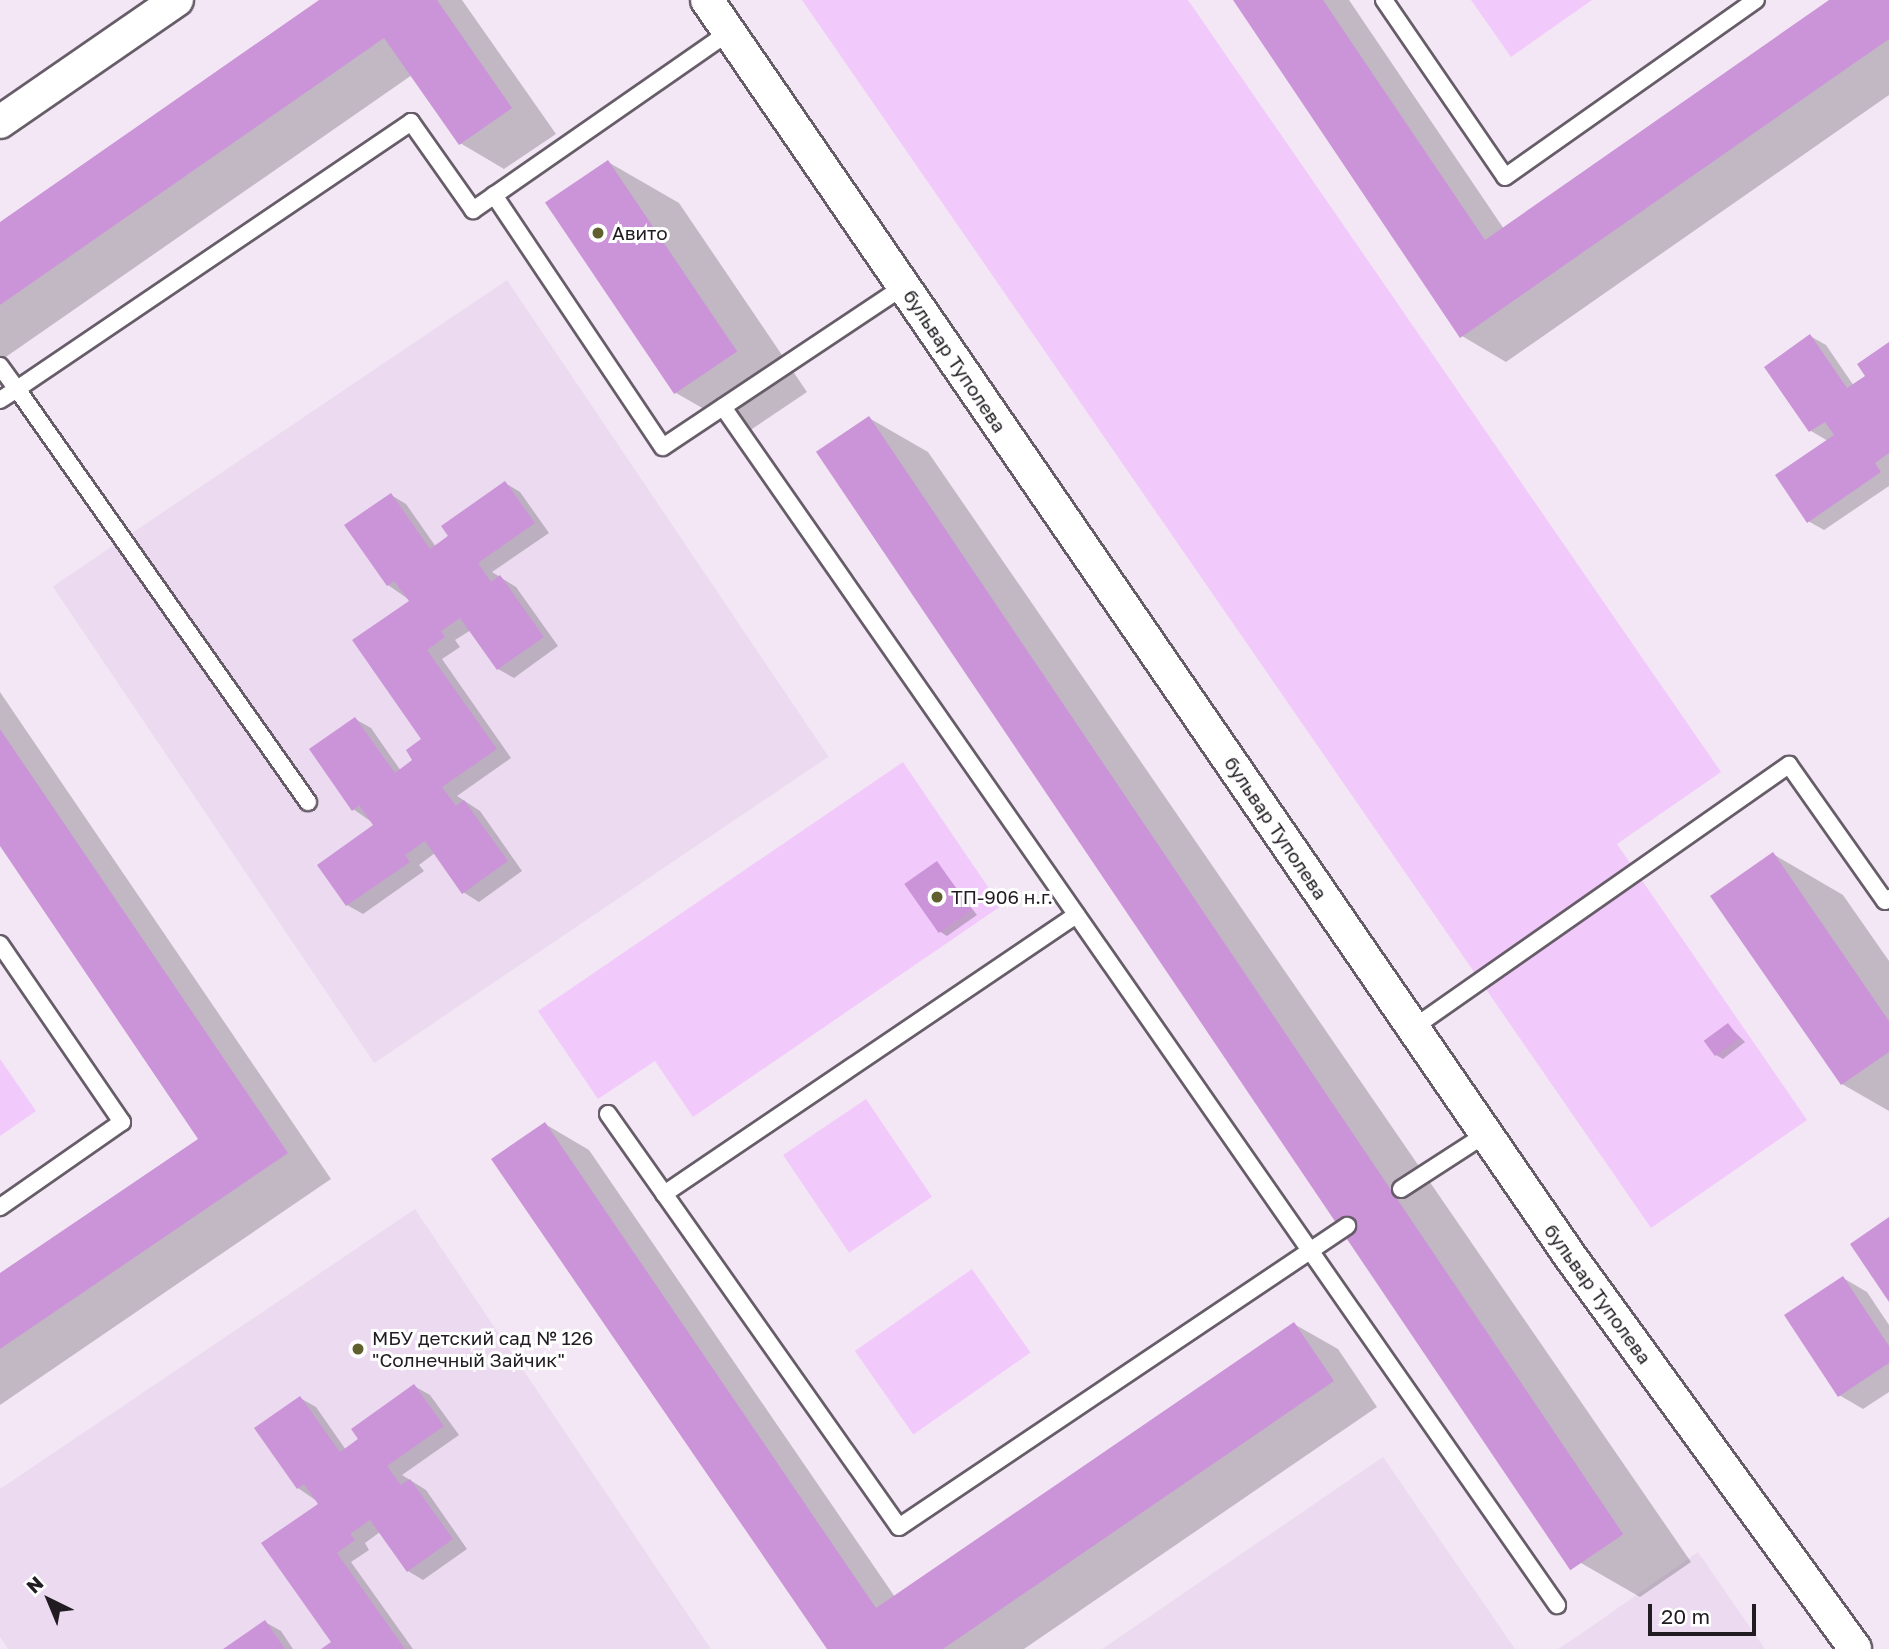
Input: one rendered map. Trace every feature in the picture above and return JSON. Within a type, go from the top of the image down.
[{"type":"street","points":[[0,122],[177,0]]},
{"type":"street","name":"бульвар Туполева","points":[[707,0],[1486,1134],[1855,1649]]},
{"type":"lane","points":[[1384,0],[1505,177],[1756,0]]},
{"type":"lane","points":[[0,400],[411,122],[473,210],[729,32]]},
{"type":"lane","points":[[494,195],[663,447],[904,286]]},
{"type":"lane","points":[[0,366],[308,802]]},
{"type":"lane","points":[[723,407],[1557,1605]]},
{"type":"lane","points":[[1413,1028],[1789,765],[1885,901],[1889,898]]},
{"type":"lane","points":[[664,1194],[1076,915]]},
{"type":"lane","points":[[0,944],[122,1122],[0,1207]]},
{"type":"lane","points":[[608,1114],[899,1528],[1347,1226]]},
{"type":"lane","points":[[1401,1189],[1486,1134]]},
{"type":"shaded area","points":[[802,0],[1188,0],[1721,772],[1617,844],[1807,1120],[1651,1228]]},
{"type":"shaded area","points":[[1471,0],[1592,0],[1511,57]]},
{"type":"shaded area","points":[[507,280],[829,757],[374,1063],[53,586]]},
{"type":"shaded area","points":[[903,762],[1001,906],[693,1117],[655,1061],[598,1099],[538,1011]]},
{"type":"shaded area","points":[[0,1059],[36,1111],[0,1136]]},
{"type":"shaded area","points":[[866,1099],[932,1197],[849,1253],[783,1155]]},
{"type":"shaded area","name":"МБУ детский сад № 126 \"Cолнечный Зайчик\"","points":[[415,1209],[711,1649],[8,1649],[0,1637],[0,1489]]},
{"type":"shaded area","points":[[972,1269],[1031,1353],[913,1435],[855,1351]]},
{"type":"shaded area","points":[[1383,1457],[1515,1649],[1102,1649]]},
{"type":"shaded area","points":[[1698,1552],[1765,1649],[1558,1649],[1582,1633]]},
{"type":"building","points":[[319,0],[437,0],[512,108],[459,145],[384,38],[0,305],[0,222]]},
{"type":"building","points":[[1233,0],[1323,0],[1485,240],[1829,0],[1889,0],[1889,39],[1460,338]]},
{"type":"building","points":[[608,160],[737,352],[674,394],[545,202]]},
{"type":"building","points":[[1810,334],[1847,388],[1865,376],[1857,364],[1889,342],[1889,453],[1875,463],[1881,472],[1807,523],[1775,475],[1834,435],[1825,422],[1809,432],[1764,367]]},
{"type":"building","points":[[869,416],[1623,1534],[1570,1570],[816,452]]},
{"type":"building","points":[[505,481],[535,523],[478,563],[491,582],[500,575],[544,637],[497,670],[460,618],[441,631],[445,637],[427,650],[497,749],[442,787],[456,806],[464,800],[508,861],[462,894],[425,841],[405,855],[410,862],[346,906],[317,865],[373,825],[359,805],[352,811],[309,749],[355,717],[395,773],[412,760],[406,750],[421,739],[352,640],[409,601],[394,581],[387,586],[344,525],[391,493],[430,549],[448,536],[441,526]]},
{"type":"building","points":[[0,729],[288,1153],[0,1349],[0,1273],[198,1139],[0,846]]},
{"type":"building","points":[[1773,852],[1889,1021],[1889,1052],[1841,1085],[1710,896]]},
{"type":"building","name":"ТП-906 н.г.","points":[[937,861],[971,910],[939,933],[904,884]]},
{"type":"building","points":[[1728,1023],[1739,1038],[1715,1056],[1704,1041]]},
{"type":"building","points":[[545,1122],[876,1608],[1294,1322],[1334,1381],[943,1649],[827,1649],[491,1159]]},
{"type":"building","points":[[1889,1217],[1889,1302],[1850,1244]]},
{"type":"building","points":[[1843,1276],[1889,1346],[1889,1363],[1838,1397],[1784,1315]]},
{"type":"building","points":[[414,1384],[444,1426],[387,1466],[401,1485],[410,1479],[453,1539],[407,1572],[370,1520],[350,1534],[355,1540],[337,1553],[405,1649],[321,1649],[331,1642],[261,1543],[318,1504],[304,1484],[297,1489],[254,1428],[300,1396],[340,1452],[358,1439],[351,1429]]},
{"type":"building","points":[[265,1620],[285,1649],[223,1649]]},
{"type":"place","name":"Авито","points":[[598,233]]},
{"type":"place","name":"ТП-906 н.г.","points":[[937,897]]},
{"type":"place","name":"МБУ детский сад № 126 \"Cолнечный Зайчик\"","points":[[358,1349]]}]
